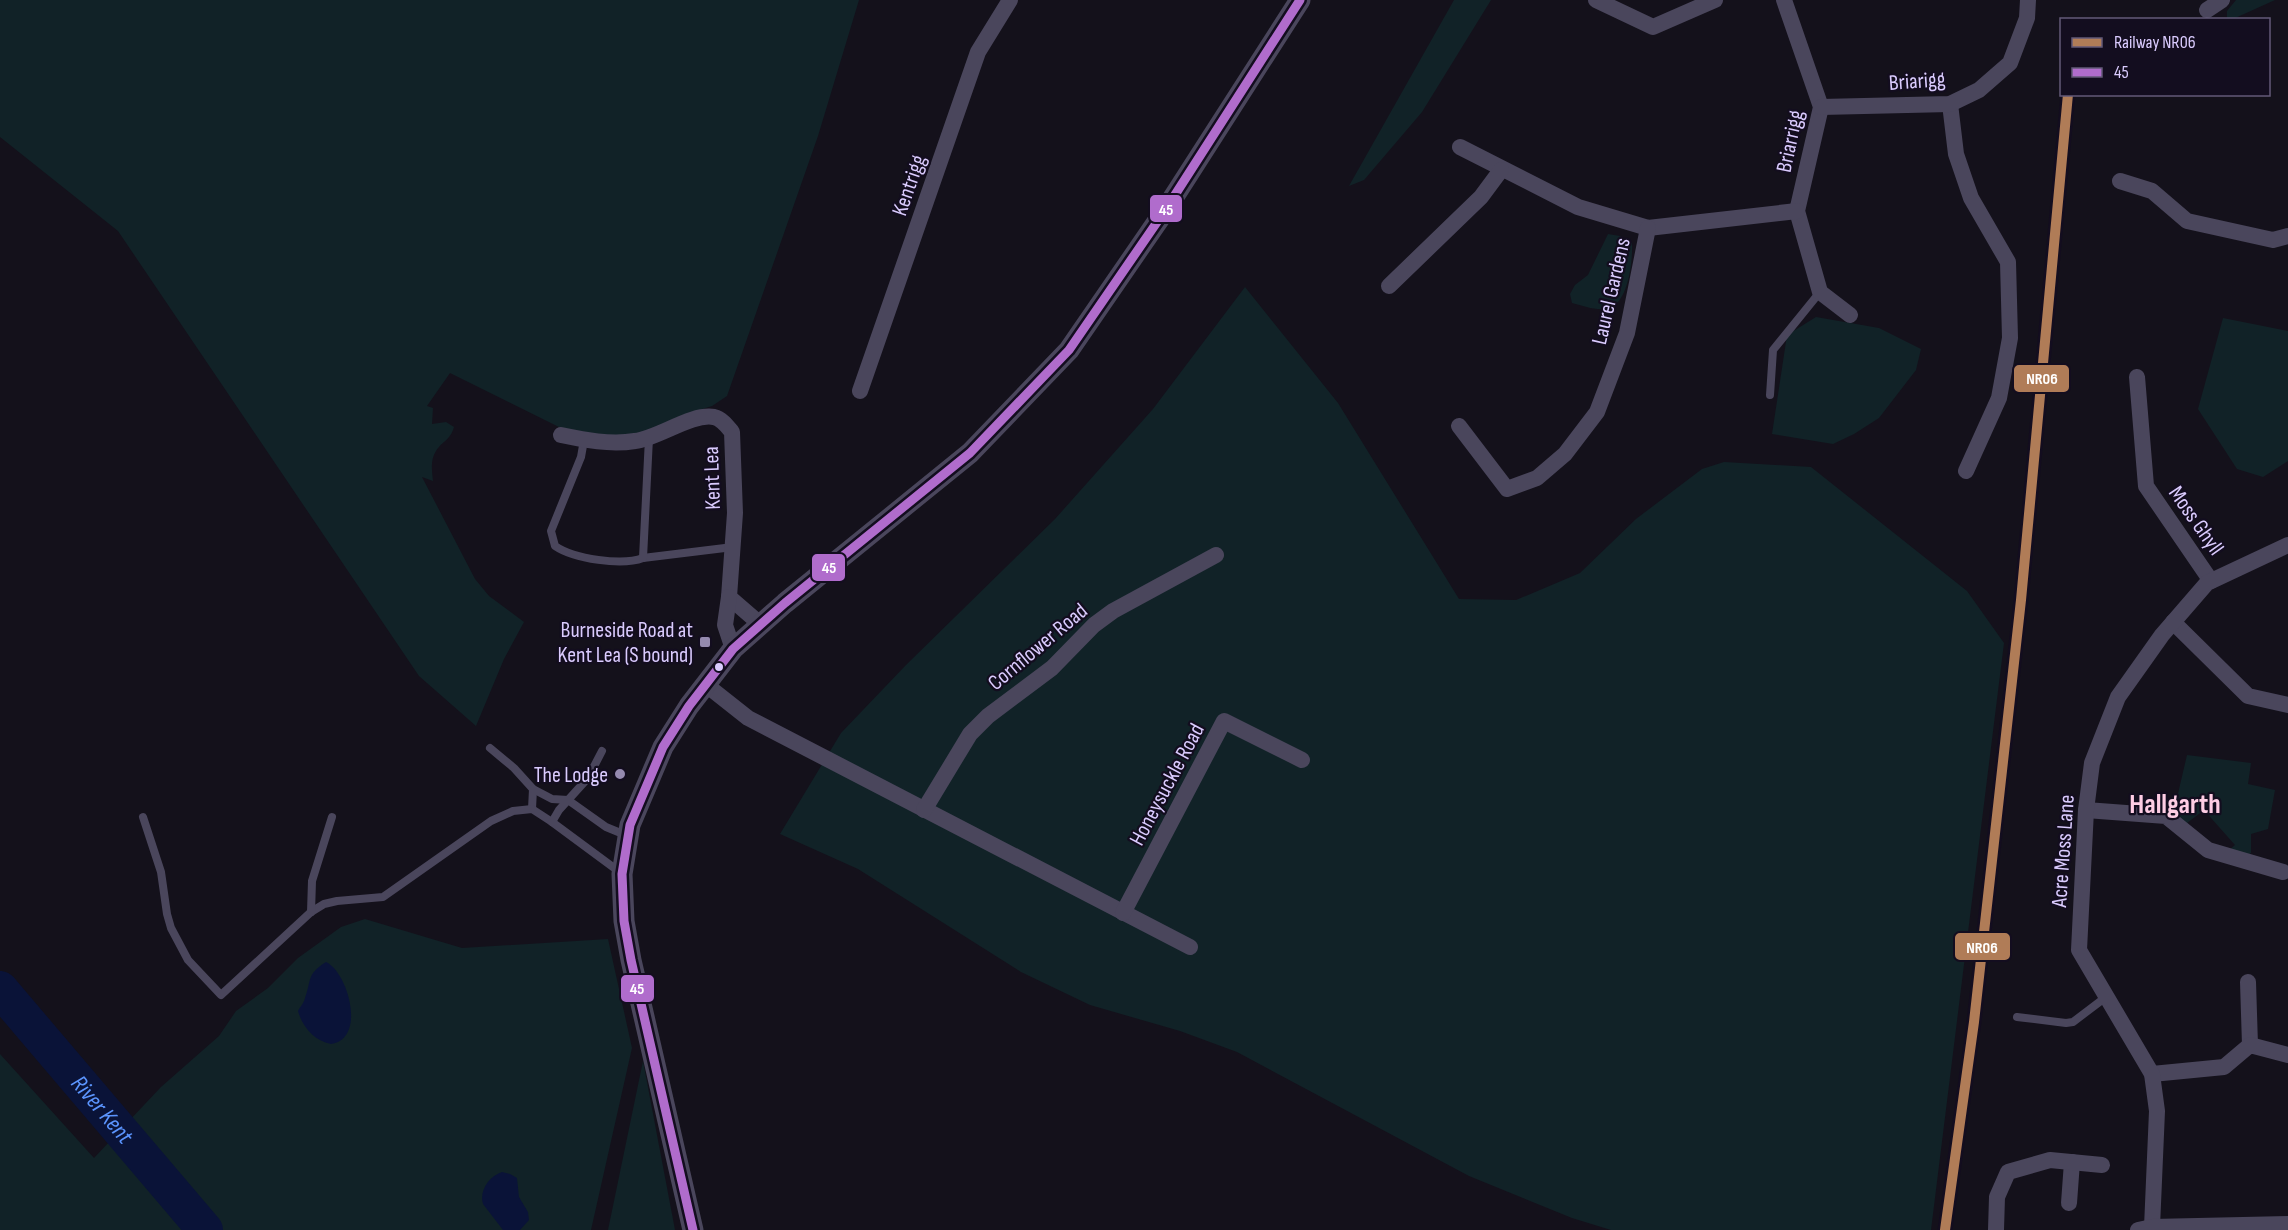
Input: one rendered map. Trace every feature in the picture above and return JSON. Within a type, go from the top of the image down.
[{"type":"street","name":"Kentrigg","points":[[860,391],[978,52],[1010,0]]},
{"type":"street","points":[[693,1230],[624,921],[622,874],[630,825],[663,747],[705,684],[733,649],[760,624],[970,453],[1069,350],[1164,212],[1300,0]]},
{"type":"street","points":[[1596,0],[1653,27],[1715,0]]},
{"type":"street","name":"Briarrigg","points":[[1784,0],[1821,107],[1797,211],[1820,292]]},
{"type":"street","name":"Briarigg","points":[[1821,107],[1950,104],[1979,90],[2010,63],[2027,18],[2028,0]]},
{"type":"street","points":[[2207,10],[2222,0]]},
{"type":"street","points":[[1950,104],[1956,154],[1971,198],[2008,262],[2010,338],[1999,398],[1966,471]]},
{"type":"street","name":"Laurel Gardens","points":[[1460,147],[1578,207],[1648,228],[1797,211]]},
{"type":"street","points":[[1389,286],[1481,197],[1502,170]]},
{"type":"street","points":[[2120,181],[2152,191],[2187,221],[2273,240],[2288,236]]},
{"type":"street","name":"Laurel Gardens","points":[[1459,426],[1507,489],[1537,478],[1565,454],[1597,412],[1627,333],[1648,228]]},
{"type":"street","points":[[1820,292],[1850,315]]},
{"type":"street","name":"Moss Ghyll","points":[[2137,377],[2146,486],[2211,581]]},
{"type":"street","name":"Kent Lea","points":[[561,435],[585,440],[615,442],[649,438],[679,425],[706,417],[715,417],[724,422],[732,432],[735,513],[725,625],[733,649]]},
{"type":"street","name":"Acre Moss Lane","points":[[2145,1229],[2157,1111],[2152,1074],[2079,950],[2086,810],[2092,763],[2118,697],[2173,622],[2207,583],[2288,545]]},
{"type":"street","name":"Cornflower Road","points":[[924,810],[970,734],[987,716],[1052,668],[1094,625],[1113,611],[1216,555]]},
{"type":"street","points":[[729,597],[760,624]]},
{"type":"street","points":[[2173,622],[2248,696],[2288,705]]},
{"type":"street","points":[[705,684],[748,718],[1190,947]]},
{"type":"street","name":"Honeysuckle Road","points":[[1123,913],[1224,721],[1302,760]]},
{"type":"street","points":[[2086,810],[2166,816],[2208,850],[2283,872]]},
{"type":"street","points":[[2248,982],[2250,1045]]},
{"type":"street","points":[[2250,1045],[2288,1055]]},
{"type":"street","points":[[2152,1074],[2224,1067],[2250,1045]]},
{"type":"street","points":[[1996,1230],[1997,1197],[2008,1172],[2050,1160],[2102,1165]]},
{"type":"street","points":[[2069,1203],[2072,1162]]},
{"type":"street","points":[[2145,1229],[2288,1224]]},
{"type":"lane","points":[[1770,395],[1773,350],[1820,292]]},
{"type":"lane","points":[[643,558],[649,438]]},
{"type":"lane","points":[[585,440],[581,457],[550,531],[555,546],[572,554],[632,562],[643,558],[733,547]]},
{"type":"lane","points":[[490,748],[514,768],[533,789],[552,799],[568,800],[606,826],[629,836]]},
{"type":"lane","points":[[552,822],[559,810],[588,778],[602,751]]},
{"type":"lane","points":[[532,809],[533,789]]},
{"type":"lane","points":[[143,818],[161,872],[171,928],[188,960],[221,995],[311,912],[324,904],[337,901],[382,897],[491,821],[513,811],[532,809],[622,874]]},
{"type":"lane","points":[[311,912],[312,880],[332,817]]},
{"type":"lane","points":[[2018,1017],[2073,1022],[2106,997]]},
{"type":"shaded area","points":[[0,0],[859,0],[818,136],[727,396],[712,406],[693,412],[652,432],[613,437],[561,428],[450,373],[427,406],[433,408],[432,424],[446,422],[454,427],[434,454],[433,481],[422,477],[475,579],[489,596],[524,622],[504,659],[476,726],[419,676],[118,231],[0,137]]},
{"type":"shaded area","points":[[1454,0],[1491,0],[1422,112],[1364,180],[1349,186]]},
{"type":"shaded area","points":[[2236,0],[2275,0],[2235,18],[2227,18],[2227,11]]},
{"type":"shaded area","points":[[1608,234],[1620,236],[1632,243],[1630,272],[1624,292],[1613,307],[1605,309],[1572,303],[1570,294],[1575,285],[1588,275]]},
{"type":"shaded area","points":[[1245,287],[1338,403],[1459,599],[1516,600],[1580,573],[1636,519],[1702,469],[1724,462],[1811,467],[1967,591],[2004,643],[1931,1230],[1611,1230],[1572,1218],[1469,1176],[1237,1052],[1180,1031],[1090,1005],[1021,972],[858,869],[780,834],[841,733],[906,665],[1055,519],[1153,409]]},
{"type":"shaded area","points":[[1816,317],[1879,328],[1921,349],[1916,370],[1879,418],[1833,444],[1772,434],[1787,335]]},
{"type":"shaded area","points":[[2223,318],[2288,331],[2288,461],[2263,477],[2237,469],[2198,409]]},
{"type":"shaded area","points":[[2187,755],[2251,763],[2248,784],[2275,790],[2268,829],[2251,834],[2251,853],[2245,857],[2227,852],[2235,845],[2204,810],[2187,823],[2173,815]]},
{"type":"shaded area","points":[[365,919],[462,948],[608,939],[632,1048],[591,1230],[0,1230],[0,1054],[94,1158],[161,1087],[219,1036],[236,1011],[268,988],[298,958],[341,927]]},
{"type":"shaded area","points":[[643,1061],[675,1230],[608,1230]]},
{"type":"water","points":[[326,962],[334,968],[347,991],[351,1018],[348,1030],[342,1039],[331,1044],[319,1040],[310,1032],[302,1022],[298,1011],[312,974]]},
{"type":"water","points":[[502,1172],[517,1178],[519,1197],[528,1212],[529,1220],[520,1230],[503,1230],[483,1204],[482,1194],[486,1185]]},
{"type":"waterway","name":"River Kent","points":[[0,989],[205,1230]]},
{"type":"rail line","name":"NR06","points":[[1945,1230],[1974,1022],[2021,600],[2068,96]]},
{"type":"transit line","name":"45","points":[[693,1230],[624,921],[622,874],[630,825],[663,747],[689,706],[733,649],[785,603],[970,453],[1069,350],[1164,212],[1300,0]]},
{"type":"place","name":"Burneside Road at Kent Lea (S bound)","points":[[705,642]]},
{"type":"place","name":"The Lodge","points":[[620,774]]},
{"type":"district","name":"Hallgarth","points":[[2175,803]]}]
